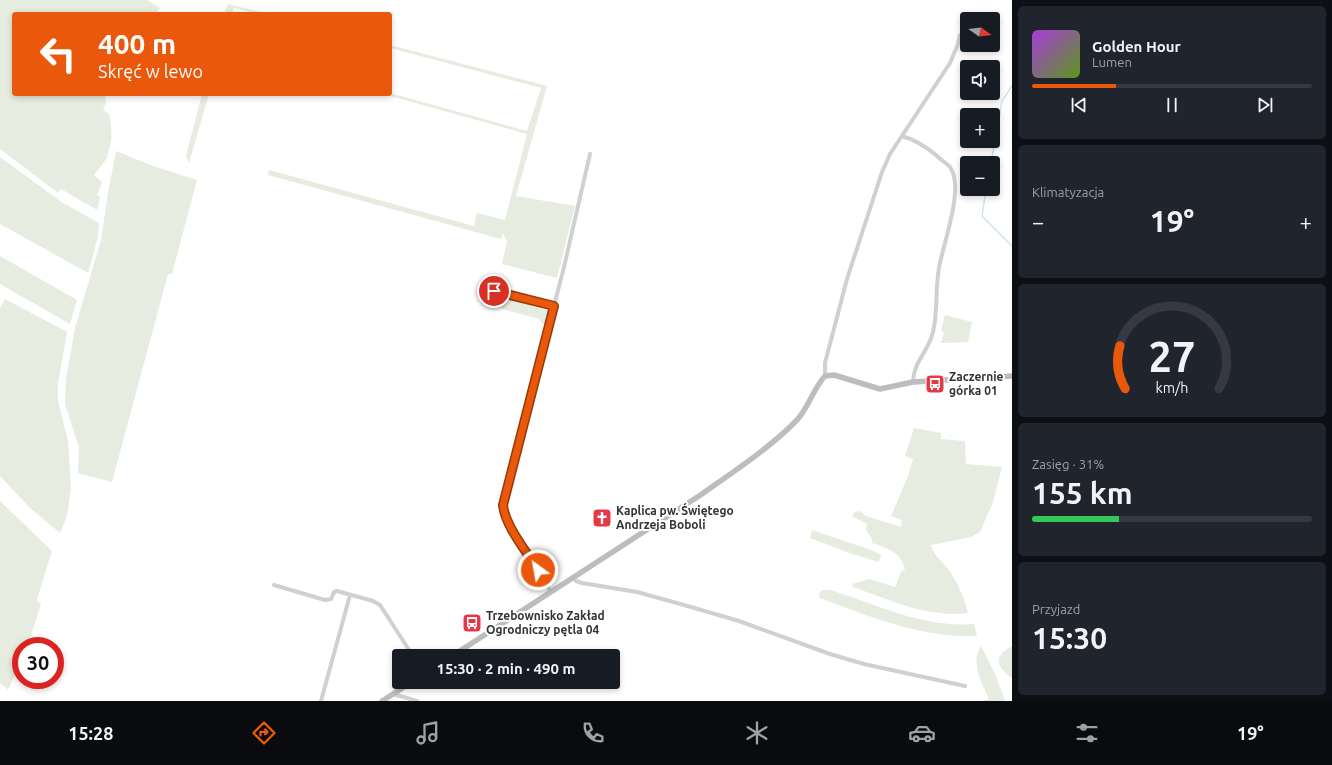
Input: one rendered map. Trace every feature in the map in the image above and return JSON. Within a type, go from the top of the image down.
[{"type":"street","points":[[463,649],[702,494],[760,451],[796,420],[807,407],[825,376],[825,363],[857,249],[882,172],[902,136],[950,63],[960,35]]},
{"type":"street","points":[[902,136],[913,139],[925,146],[950,167],[956,186],[956,198],[942,247],[936,286],[933,333],[913,371],[913,382]]},
{"type":"street","points":[[551,592],[510,526],[505,515],[503,505],[554,306],[590,154]]},
{"type":"street","points":[[494,291],[554,306]]},
{"type":"street","points":[[825,376],[834,375],[880,389],[913,382],[1012,376]]},
{"type":"street","points":[[574,577],[576,581],[582,583],[637,592],[728,617],[830,654],[864,664],[965,686]]},
{"type":"street","points":[[274,586],[326,600],[331,599],[334,592],[337,591],[373,601],[380,605],[408,649]]},
{"type":"street","points":[[321,701],[350,595]]},
{"type":"street","points":[[382,701],[401,689]]},
{"type":"street","points":[[393,694],[417,701]]},
{"type":"shaded area","points":[[0,0],[147,0],[160,8],[157,12],[12,12],[12,96],[105,96],[106,98],[103,110],[109,114],[111,140],[107,155],[108,157],[94,175],[102,182],[97,195],[100,197],[97,210],[61,189],[58,193],[0,149]]},
{"type":"shaded area","points":[[228,4],[261,12],[250,12],[234,8],[233,12],[225,12]]},
{"type":"shaded area","points":[[392,46],[547,86],[516,196],[575,206],[557,278],[502,264],[507,241],[503,233],[501,239],[268,175],[269,170],[474,226],[477,213],[505,220],[527,134],[390,96],[392,96],[392,94],[527,131],[541,88],[392,49]]},
{"type":"shaded area","points":[[201,96],[208,96],[189,163],[186,156]]},
{"type":"shaded area","points":[[116,151],[153,166],[197,180],[172,274],[168,274],[112,482],[78,473],[79,447],[65,404],[66,379],[75,328],[101,240]]},
{"type":"shaded area","points":[[0,157],[63,203],[99,223],[98,237],[88,273],[0,224]]},
{"type":"shaded area","points":[[0,256],[77,300],[70,324],[0,284]]},
{"type":"shaded area","points":[[495,295],[549,311],[545,323],[543,325],[539,319],[492,306]]},
{"type":"shaded area","points":[[5,299],[67,332],[58,383],[58,401],[68,441],[71,488],[67,516],[60,533],[30,508],[0,476],[0,309]]},
{"type":"shaded area","points":[[945,315],[972,322],[968,342],[941,343],[944,333],[941,330]]},
{"type":"shaded area","points":[[914,428],[941,433],[941,439],[965,441],[966,464],[1002,467],[993,502],[980,532],[971,537],[931,545],[936,555],[949,570],[955,580],[963,596],[968,613],[938,613],[909,607],[853,587],[852,584],[869,579],[895,587],[901,572],[905,569],[903,563],[897,555],[888,549],[872,543],[872,539],[866,530],[867,524],[852,516],[855,512],[860,511],[866,516],[901,527],[902,520],[891,516],[908,476],[913,459],[905,456]]},
{"type":"shaded area","points":[[0,501],[52,551],[38,596],[37,601],[41,604],[31,637],[12,637],[12,681],[8,690],[0,683]]},
{"type":"shaded area","points":[[812,530],[871,550],[881,555],[879,562],[852,554],[810,538]]},
{"type":"shaded area","points":[[822,590],[831,590],[919,619],[955,624],[974,624],[977,636],[936,634],[897,625],[820,598],[819,594]]},
{"type":"shaded area","points":[[981,646],[996,676],[1005,701],[982,701],[989,699],[980,679],[977,666],[978,652]]},
{"type":"shaded area","points":[[1012,646],[1012,678],[1000,666],[999,658]]},
{"type":"waterway","points":[[992,156],[1002,101],[1012,86]]},
{"type":"waterway","points":[[985,196],[982,216],[1012,246]]},
{"type":"place","name":"Zaczernie górka 01","points":[[935,384]]},
{"type":"place","name":"Kaplica pw. Świętego Andrzeja Boboli","points":[[602,518]]},
{"type":"place","name":"Trzebownisko Zakład Ogrodniczy pętla 04","points":[[472,623]]},
{"type":"route","points":[[494,291],[554,306],[503,501],[503,508],[510,526],[538,570]]}]
